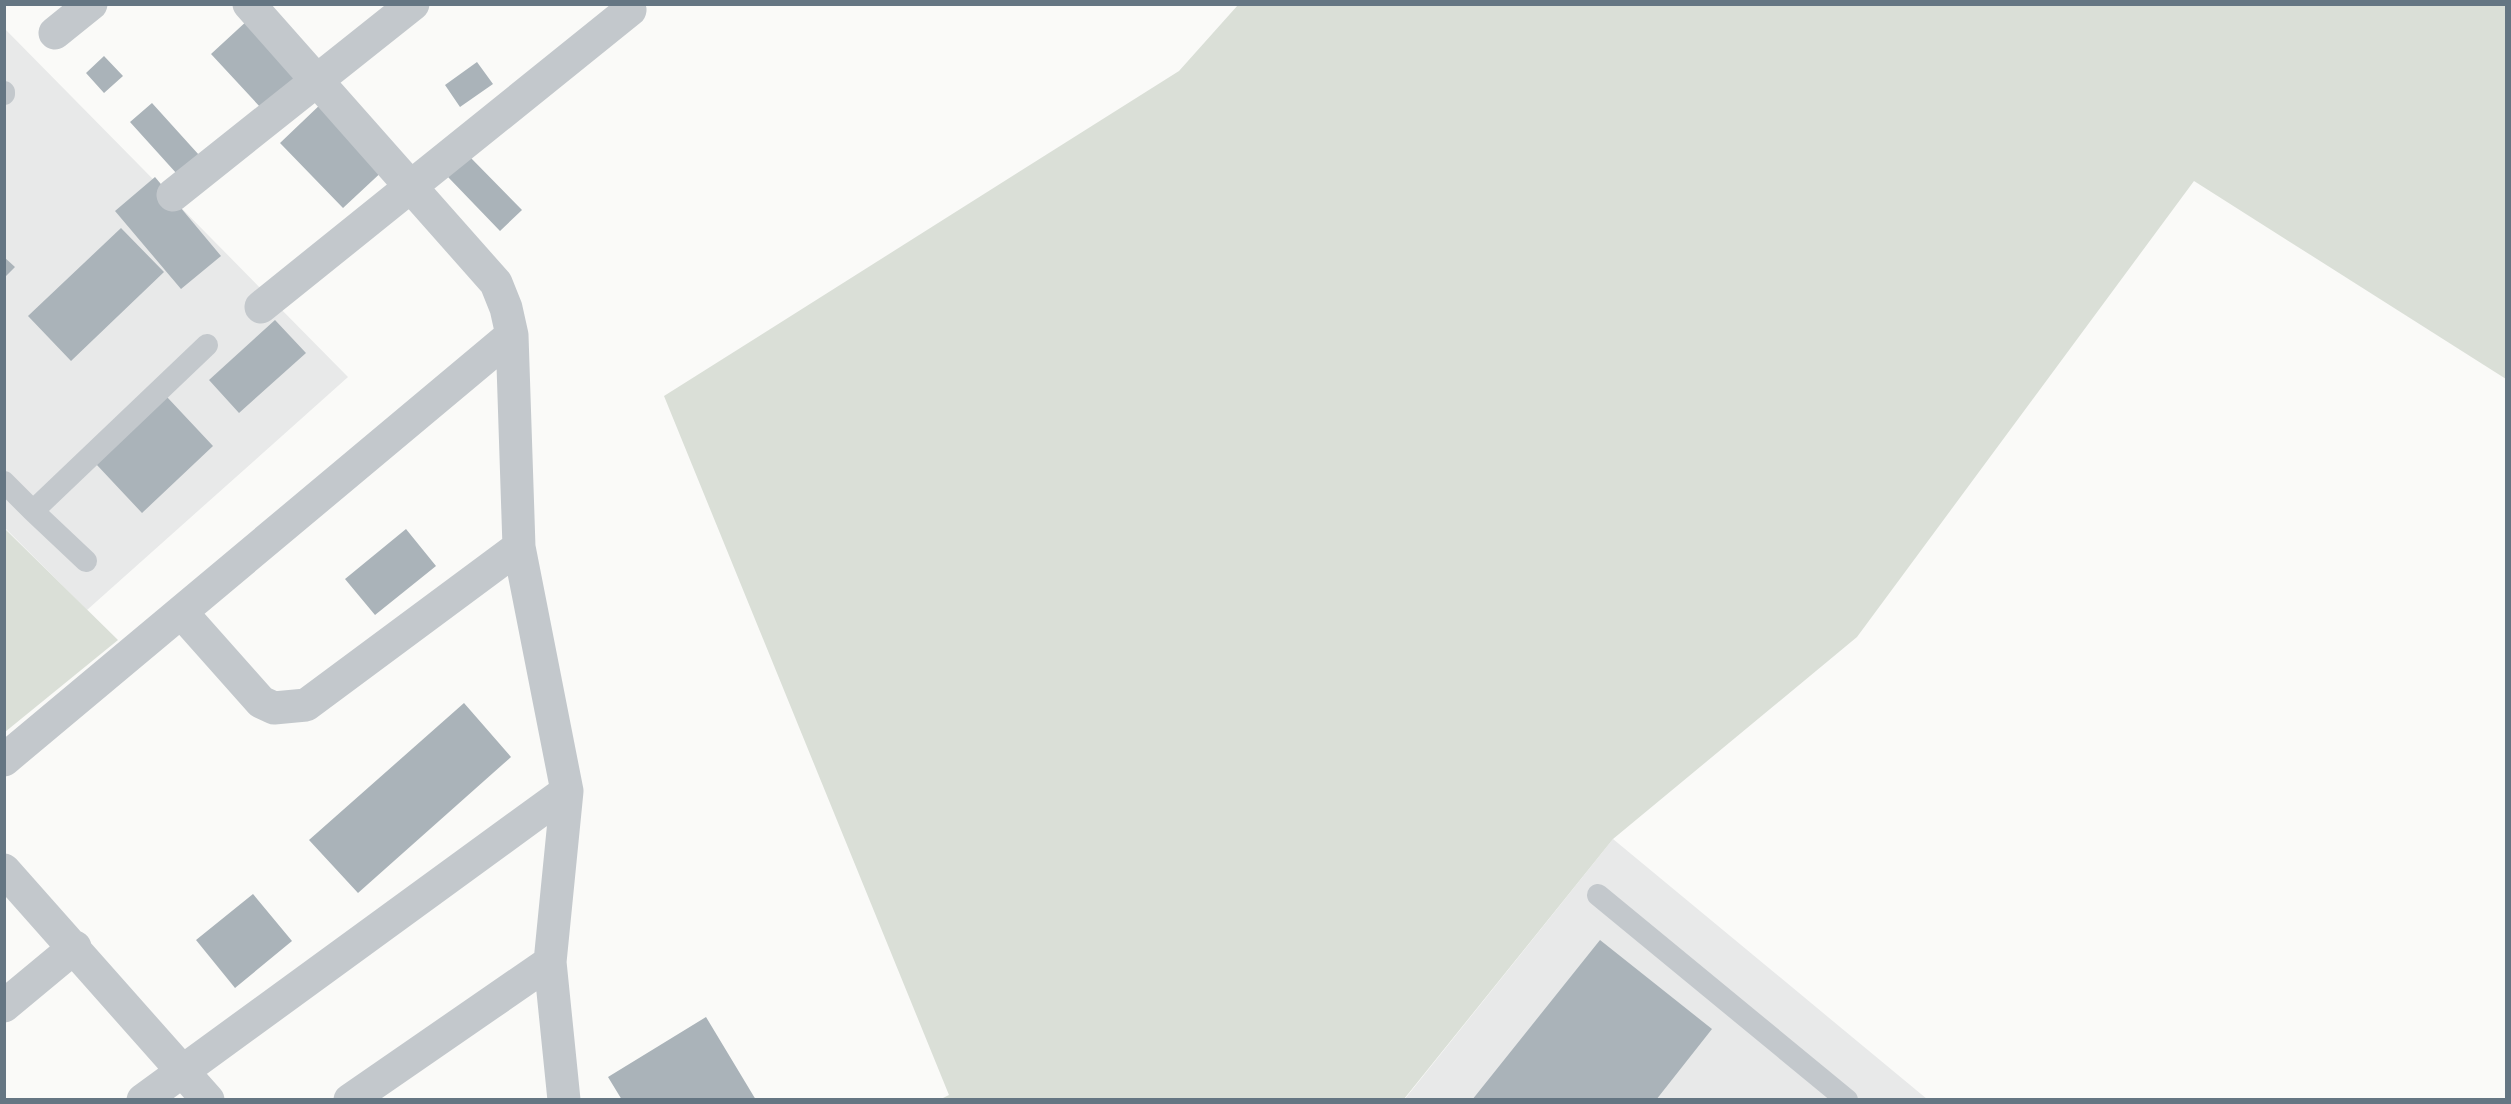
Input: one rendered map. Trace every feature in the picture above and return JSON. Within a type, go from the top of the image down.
[{"type":"street","points":[[55,33],[91,4]]},
{"type":"street","points":[[249,4],[496,283],[506,308],[512,335],[519,547],[567,790],[550,962],[564,1100]]},
{"type":"street","points":[[173,195],[413,4]]},
{"type":"street","points":[[261,307],[630,10]]},
{"type":"street","points":[[4,760],[512,335]]},
{"type":"street","points":[[181,612],[261,702],[274,708],[306,705],[519,547]]},
{"type":"street","points":[[143,1100],[567,790]]},
{"type":"street","points":[[4,870],[75,947],[208,1100]]},
{"type":"street","points":[[4,1006],[75,947]]},
{"type":"street","points":[[350,1100],[550,962]]},
{"type":"lane","points":[[33,511],[207,345]]},
{"type":"lane","points":[[4,482],[86,561]]},
{"type":"lane","points":[[1598,895],[1847,1100]]},
{"type":"shaded area","points":[[1238,5],[2506,5],[2506,379],[2194,181],[1857,637],[1613,839],[1404,1099],[941,1099],[949,1095],[664,396],[1179,71]]},
{"type":"shaded area","points":[[4,28],[348,377],[87,610],[5,528]]},
{"type":"shaded area","points":[[4,528],[118,640],[5,732],[4,732]]},
{"type":"shaded area","points":[[1613,839],[1927,1099],[1404,1100]]},
{"type":"building","points":[[249,19],[300,74],[261,108],[211,54]]},
{"type":"building","points":[[104,56],[123,76],[104,93],[86,73]]},
{"type":"building","points":[[477,62],[493,84],[460,107],[445,85]]},
{"type":"building","points":[[324,101],[387,167],[343,208],[280,143]]},
{"type":"building","points":[[152,103],[199,155],[177,174],[130,122]]},
{"type":"building","points":[[469,156],[522,210],[500,231],[448,177]]},
{"type":"building","points":[[155,177],[221,256],[181,289],[115,211]]},
{"type":"building","points":[[121,228],[164,272],[71,361],[28,316]]},
{"type":"building","points":[[4,257],[15,267],[4,278]]},
{"type":"building","points":[[275,320],[306,353],[239,413],[209,380]]},
{"type":"building","points":[[167,397],[213,446],[142,513],[96,464]]},
{"type":"building","points":[[406,529],[436,566],[375,615],[345,579]]},
{"type":"building","points":[[464,703],[511,757],[358,893],[309,840]]},
{"type":"building","points":[[253,894],[292,941],[235,988],[196,940]]},
{"type":"building","points":[[1600,940],[1712,1029],[1656,1100],[1472,1100]]},
{"type":"building","points":[[706,1017],[756,1100],[622,1100],[608,1077]]}]
